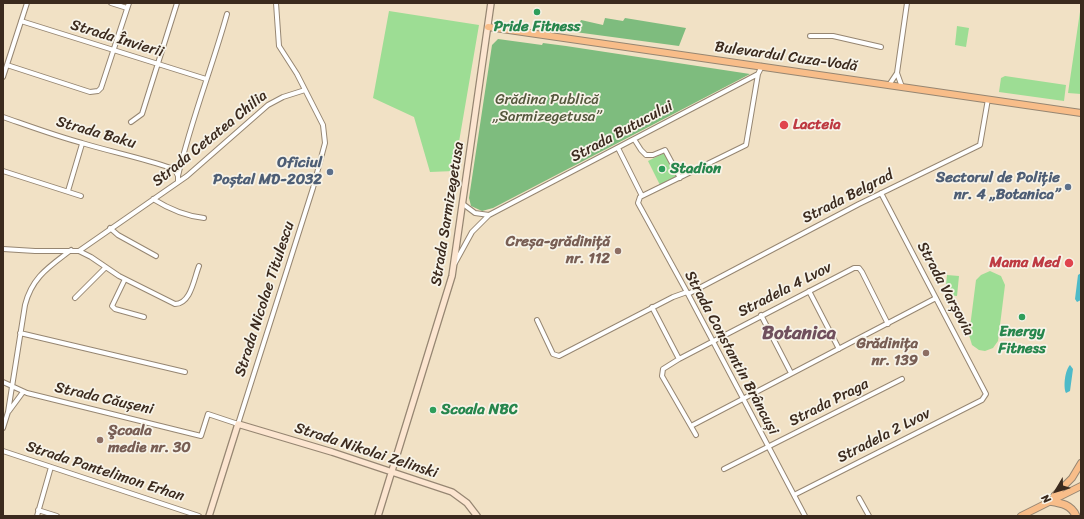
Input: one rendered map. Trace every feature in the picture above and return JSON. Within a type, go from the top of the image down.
[{"type":"highway","points":[[1048,501],[1067,505],[1072,509],[1076,516]]},
{"type":"main road","name":"Strada Sarmizegetusa","points":[[378,516],[454,266],[491,3]]},
{"type":"main road","name":"Bulevardul Cuza-Vodă","points":[[488,27],[1081,113]]},
{"type":"main road","name":"Strada Nikolai Zelinski","points":[[238,424],[332,452],[452,492],[467,503],[477,516]]},
{"type":"main road","name":"Strada Nicolae Titulescu","points":[[209,516],[238,424]]},
{"type":"main road","points":[[1048,501],[1068,483],[1081,464]]},
{"type":"main road","points":[[1021,516],[1048,501],[1081,486]]},
{"type":"street","points":[[3,76],[27,3]]},
{"type":"street","points":[[111,3],[127,8]]},
{"type":"street","points":[[7,65],[90,92],[98,91],[101,88],[129,3]]},
{"type":"street","points":[[131,122],[142,114],[159,65],[177,3]]},
{"type":"street","points":[[276,3],[278,43],[305,90]]},
{"type":"street","points":[[889,85],[897,73],[907,3]]},
{"type":"street","points":[[178,182],[178,176],[190,129],[227,14]]},
{"type":"street","name":"Strada Învierii","points":[[21,21],[113,52],[206,79]]},
{"type":"street","points":[[810,36],[833,36],[881,47]]},
{"type":"street","points":[[618,148],[642,196],[746,145],[758,74],[762,66]]},
{"type":"street","points":[[897,73],[902,87]]},
{"type":"street","name":"Strada Butucului","points":[[454,266],[472,232],[489,215],[758,74]]},
{"type":"street","name":"Strada Cetatea Chilia","points":[[78,250],[178,182],[268,105],[283,97],[305,90]]},
{"type":"street","name":"Strada Nicolae Titulescu","points":[[238,424],[324,148],[325,129],[305,90]]},
{"type":"street","name":"Strada Belgrad","points":[[537,320],[553,354],[557,357],[652,307],[687,293],[881,193],[980,145],[988,99]]},
{"type":"street","name":"Strada Baku","points":[[3,117],[82,144],[123,155],[138,157],[175,170],[178,176]]},
{"type":"street","points":[[634,139],[646,155],[653,155],[665,150],[680,178]]},
{"type":"street","points":[[68,191],[82,144]]},
{"type":"street","points":[[3,171],[81,196]]},
{"type":"street","name":"Strada Varșovia","points":[[881,193],[985,391],[985,397]]},
{"type":"street","name":"Strada Constantin Brâncuși","points":[[642,196],[638,200],[638,205],[687,293],[805,516]]},
{"type":"street","points":[[153,199],[177,212],[192,217],[204,218]]},
{"type":"street","points":[[463,204],[474,213],[489,215]]},
{"type":"street","points":[[110,228],[118,235],[156,256]]},
{"type":"street","points":[[3,249],[35,252],[78,250],[91,257],[105,268],[160,298],[178,304],[187,297],[199,266]]},
{"type":"street","points":[[3,428],[8,412],[25,305],[31,287],[39,276],[71,250]]},
{"type":"street","points":[[75,298],[105,268]]},
{"type":"street","name":"Stradela 4 Lvov","points":[[691,426],[662,376],[662,372],[667,366],[679,359],[761,315],[852,269],[859,268],[888,324]]},
{"type":"street","points":[[125,279],[112,306],[115,309],[144,318]]},
{"type":"street","points":[[809,291],[839,348]]},
{"type":"street","points":[[696,435],[691,426],[936,298]]},
{"type":"street","points":[[652,307],[679,359]]},
{"type":"street","points":[[761,315],[790,373]]},
{"type":"street","points":[[20,333],[185,372]]},
{"type":"street","name":"Strada Praga","points":[[724,469],[902,379]]},
{"type":"street","name":"Strada Căușeni","points":[[3,382],[23,392],[201,436],[208,414],[238,424]]},
{"type":"street","points":[[8,412],[23,392]]},
{"type":"street","name":"Stradela 2 Lvov","points":[[794,495],[985,397]]},
{"type":"street","name":"Strada Pantelimon Erhan","points":[[3,451],[199,516]]},
{"type":"street","points":[[37,516],[51,467]]},
{"type":"street","points":[[859,498],[868,516]]},
{"type":"street","points":[[38,510],[57,516]]},
{"type":"green space","points":[[1081,5],[1081,94],[1068,93]]},
{"type":"green space","points":[[389,11],[479,25],[454,171],[430,172],[414,117],[373,98]]},
{"type":"green space","points":[[605,18],[623,21],[625,18],[686,28],[679,46],[575,32],[581,20],[603,25]]},
{"type":"green space","points":[[957,26],[969,28],[966,47],[955,45]]},
{"type":"green space","name":"Grădina Publică „Sarmizegetusa”","points":[[498,39],[542,45],[543,43],[566,46],[750,74],[493,208],[482,211],[471,206],[469,198],[492,45]]},
{"type":"green space","points":[[1005,76],[1066,85],[1064,101],[999,92],[1001,78]]},
{"type":"green space","name":"Stadion","points":[[664,153],[677,177],[660,185],[648,161]]},
{"type":"green space","points":[[990,271],[1001,276],[1005,285],[998,341],[993,348],[985,351],[979,350],[972,345],[969,335],[976,280],[981,275]]},
{"type":"green space","points":[[947,275],[959,276],[957,296],[945,295]]},
{"type":"water","points":[[1081,273],[1081,300],[1077,302],[1075,299],[1078,275]]},
{"type":"water","points":[[1070,365],[1073,369],[1070,391],[1066,393],[1065,379],[1068,367]]},
{"type":"place","name":"Pride Fitness","points":[[537,12]]},
{"type":"place","name":"Lacteia","points":[[784,125]]},
{"type":"place","name":"Stadion","points":[[662,169]]},
{"type":"place","name":"Oficiul Poștal MD-2032","points":[[330,172]]},
{"type":"place","name":"Sectorul de Poliție nr. 4 „Botanica”","points":[[1068,187]]},
{"type":"place","name":"Creșa-grădiniță nr. 112","points":[[618,251]]},
{"type":"place","name":"Mama Med","points":[[1069,263]]},
{"type":"place","name":"Energy Fitness","points":[[1022,317]]},
{"type":"place","name":"Grădinița nr. 139","points":[[926,353]]},
{"type":"place","name":"Scoala NBC","points":[[433,410]]},
{"type":"place","name":"Şcoala medie nr. 30","points":[[100,440]]},
{"type":"district","name":"Botanica","points":[[799,334]]}]
